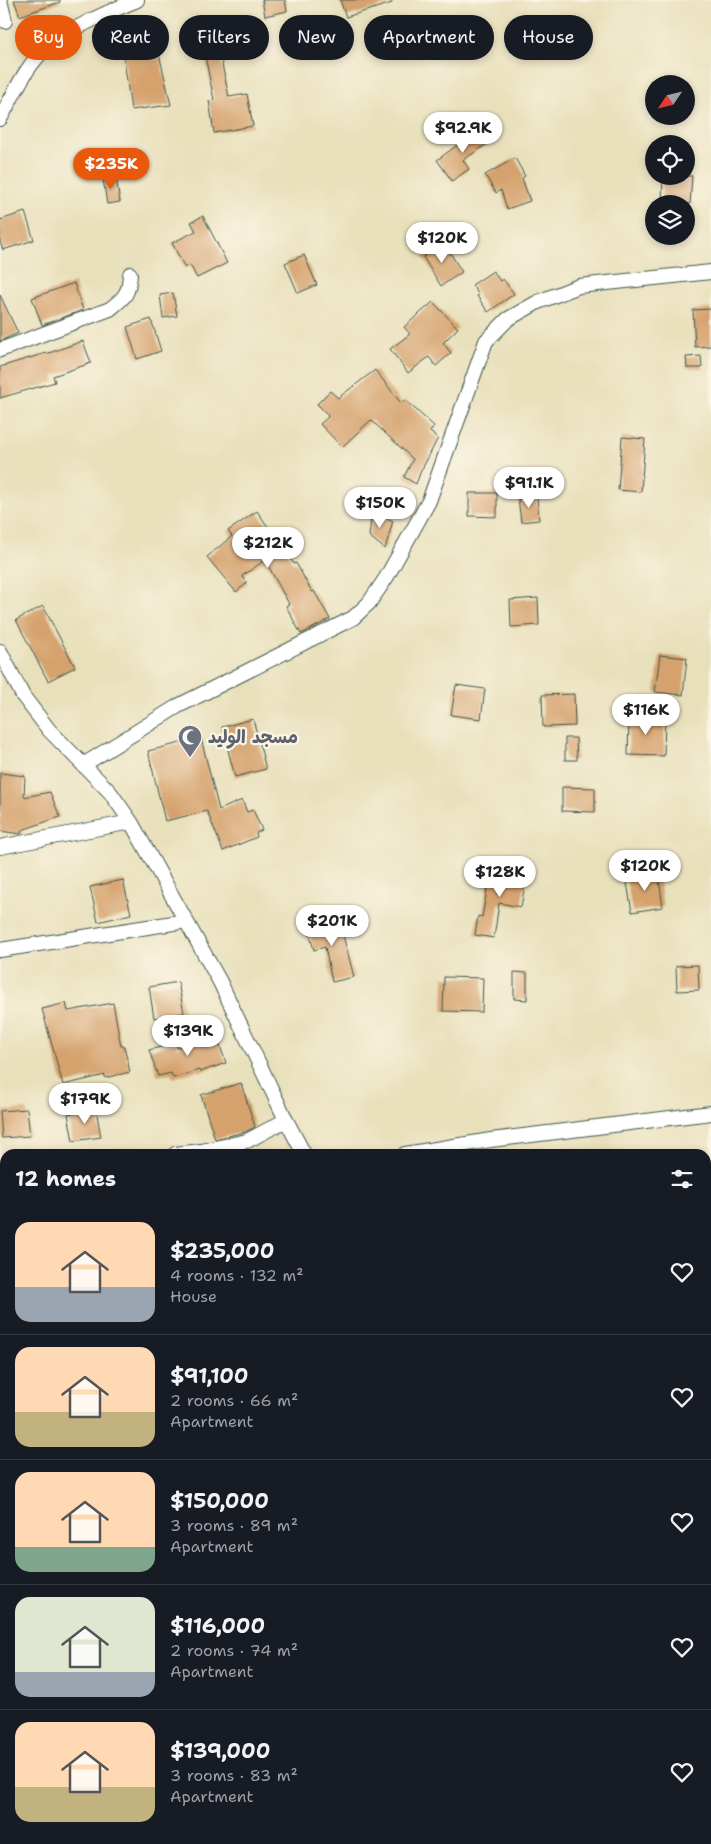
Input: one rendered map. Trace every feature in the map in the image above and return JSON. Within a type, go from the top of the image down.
[{"type":"street","points":[[0,0],[5,21]]},
{"type":"street","points":[[0,119],[24,77],[40,55],[61,37],[137,0]]},
{"type":"street","points":[[83,765],[178,706],[353,618],[369,603],[386,578],[429,501],[486,341],[508,319],[538,302],[580,286],[711,272]]},
{"type":"street","points":[[0,350],[110,309],[124,297],[129,288],[130,274]]},
{"type":"street","points":[[0,651],[23,696],[49,730],[110,792],[131,822],[220,982],[301,1149]]},
{"type":"street","points":[[0,847],[131,822]]},
{"type":"street","points":[[0,950],[186,921]]},
{"type":"street","points":[[436,1149],[491,1140],[711,1113]]},
{"type":"street","points":[[209,1149],[247,1140],[286,1120]]},
{"type":"building","points":[[14,0],[60,0],[60,2],[20,15]]},
{"type":"building","points":[[262,0],[285,0],[287,11],[265,15]]},
{"type":"building","points":[[340,0],[391,0],[392,3],[353,15],[345,15]]},
{"type":"building","points":[[124,60],[160,60],[171,105],[131,110]]},
{"type":"building","points":[[206,60],[221,60],[229,97],[247,94],[253,126],[214,133],[209,101],[214,100]]},
{"type":"building","points":[[482,127],[492,141],[463,160],[469,169],[452,181],[437,160]]},
{"type":"building","points":[[515,158],[525,176],[522,178],[530,201],[507,209],[501,190],[496,193],[485,175]]},
{"type":"building","points":[[116,177],[120,202],[107,204],[103,179]]},
{"type":"building","points":[[663,185],[691,185],[691,195],[662,195]]},
{"type":"building","points":[[25,212],[34,240],[3,250],[0,242],[0,220]]},
{"type":"building","points":[[203,216],[227,263],[197,278],[190,265],[185,268],[172,243],[196,231],[191,222]]},
{"type":"building","points":[[444,243],[462,272],[441,286],[423,257]]},
{"type":"building","points":[[304,255],[317,285],[298,293],[285,263]]},
{"type":"building","points":[[493,271],[500,281],[503,279],[514,294],[488,312],[472,285]]},
{"type":"building","points":[[74,283],[83,310],[42,325],[32,298]]},
{"type":"building","points":[[173,293],[177,316],[163,318],[160,295]]},
{"type":"building","points":[[0,295],[18,333],[0,341]]},
{"type":"building","points":[[433,302],[458,328],[443,343],[451,353],[436,366],[429,357],[408,373],[390,349],[410,334],[404,327]]},
{"type":"building","points":[[711,309],[711,346],[695,347],[693,310]]},
{"type":"building","points":[[151,319],[161,351],[137,359],[127,327]]},
{"type":"building","points":[[83,341],[91,363],[53,376],[55,382],[0,398],[0,367]]},
{"type":"building","points":[[701,356],[702,368],[687,368],[686,357]]},
{"type":"building","points":[[375,370],[401,403],[405,400],[434,426],[430,432],[438,438],[416,484],[404,477],[413,459],[371,420],[342,447],[320,424],[328,417],[317,404],[330,391],[338,398]]},
{"type":"building","points":[[622,437],[645,439],[641,492],[618,490]]},
{"type":"building","points":[[469,493],[497,493],[497,517],[469,516]]},
{"type":"building","points":[[537,496],[539,520],[521,522],[518,498]]},
{"type":"building","points":[[372,510],[393,521],[385,549],[369,536]]},
{"type":"building","points":[[257,511],[294,564],[296,563],[330,619],[301,634],[286,606],[289,604],[265,560],[242,576],[247,583],[236,592],[207,557],[232,536],[228,531]]},
{"type":"building","points":[[538,598],[539,625],[511,627],[510,600]]},
{"type":"building","points":[[43,606],[75,667],[48,681],[16,620]]},
{"type":"building","points":[[660,655],[687,658],[683,695],[655,692]]},
{"type":"building","points":[[456,685],[485,689],[481,719],[451,715]]},
{"type":"building","points":[[574,694],[575,726],[543,727],[542,695]]},
{"type":"building","points":[[629,716],[665,717],[664,756],[628,755]]},
{"type":"building","points":[[253,719],[266,769],[235,777],[222,727]]},
{"type":"building","points":[[201,738],[219,810],[242,800],[247,812],[253,810],[262,830],[256,833],[257,837],[223,851],[207,811],[165,821],[148,751]]},
{"type":"building","points":[[565,738],[576,738],[577,760],[565,760]]},
{"type":"building","points":[[0,773],[25,776],[24,797],[50,792],[60,817],[22,830],[21,834],[0,831]]},
{"type":"building","points":[[562,787],[595,788],[595,812],[562,811]]},
{"type":"building","points":[[491,867],[527,873],[521,907],[499,903],[494,938],[475,935],[478,916],[482,917]]},
{"type":"building","points":[[658,873],[663,907],[632,912],[626,877]]},
{"type":"building","points":[[123,880],[131,914],[98,922],[90,887]]},
{"type":"building","points":[[338,916],[354,977],[332,982],[325,947],[314,950],[307,925]]},
{"type":"building","points":[[698,965],[699,990],[677,991],[676,966]]},
{"type":"building","points":[[514,972],[527,973],[527,1000],[514,999]]},
{"type":"building","points":[[444,977],[483,978],[482,1012],[443,1011]]},
{"type":"building","points":[[178,982],[184,1013],[154,1018],[149,987]]},
{"type":"building","points":[[66,1003],[68,1011],[113,1003],[121,1046],[124,1046],[130,1072],[105,1078],[105,1075],[63,1085],[42,1009]]},
{"type":"building","points":[[216,1034],[226,1063],[200,1072],[199,1070],[173,1078],[171,1073],[158,1076],[149,1050],[176,1043],[177,1048]]},
{"type":"building","points":[[241,1083],[255,1127],[245,1132],[215,1139],[201,1095]]},
{"type":"building","points":[[27,1109],[30,1136],[2,1138],[0,1111]]},
{"type":"building","points":[[96,1109],[101,1137],[73,1141],[68,1114]]},
{"type":"place","name":"مسجد الوليد","points":[[190,758]]}]
